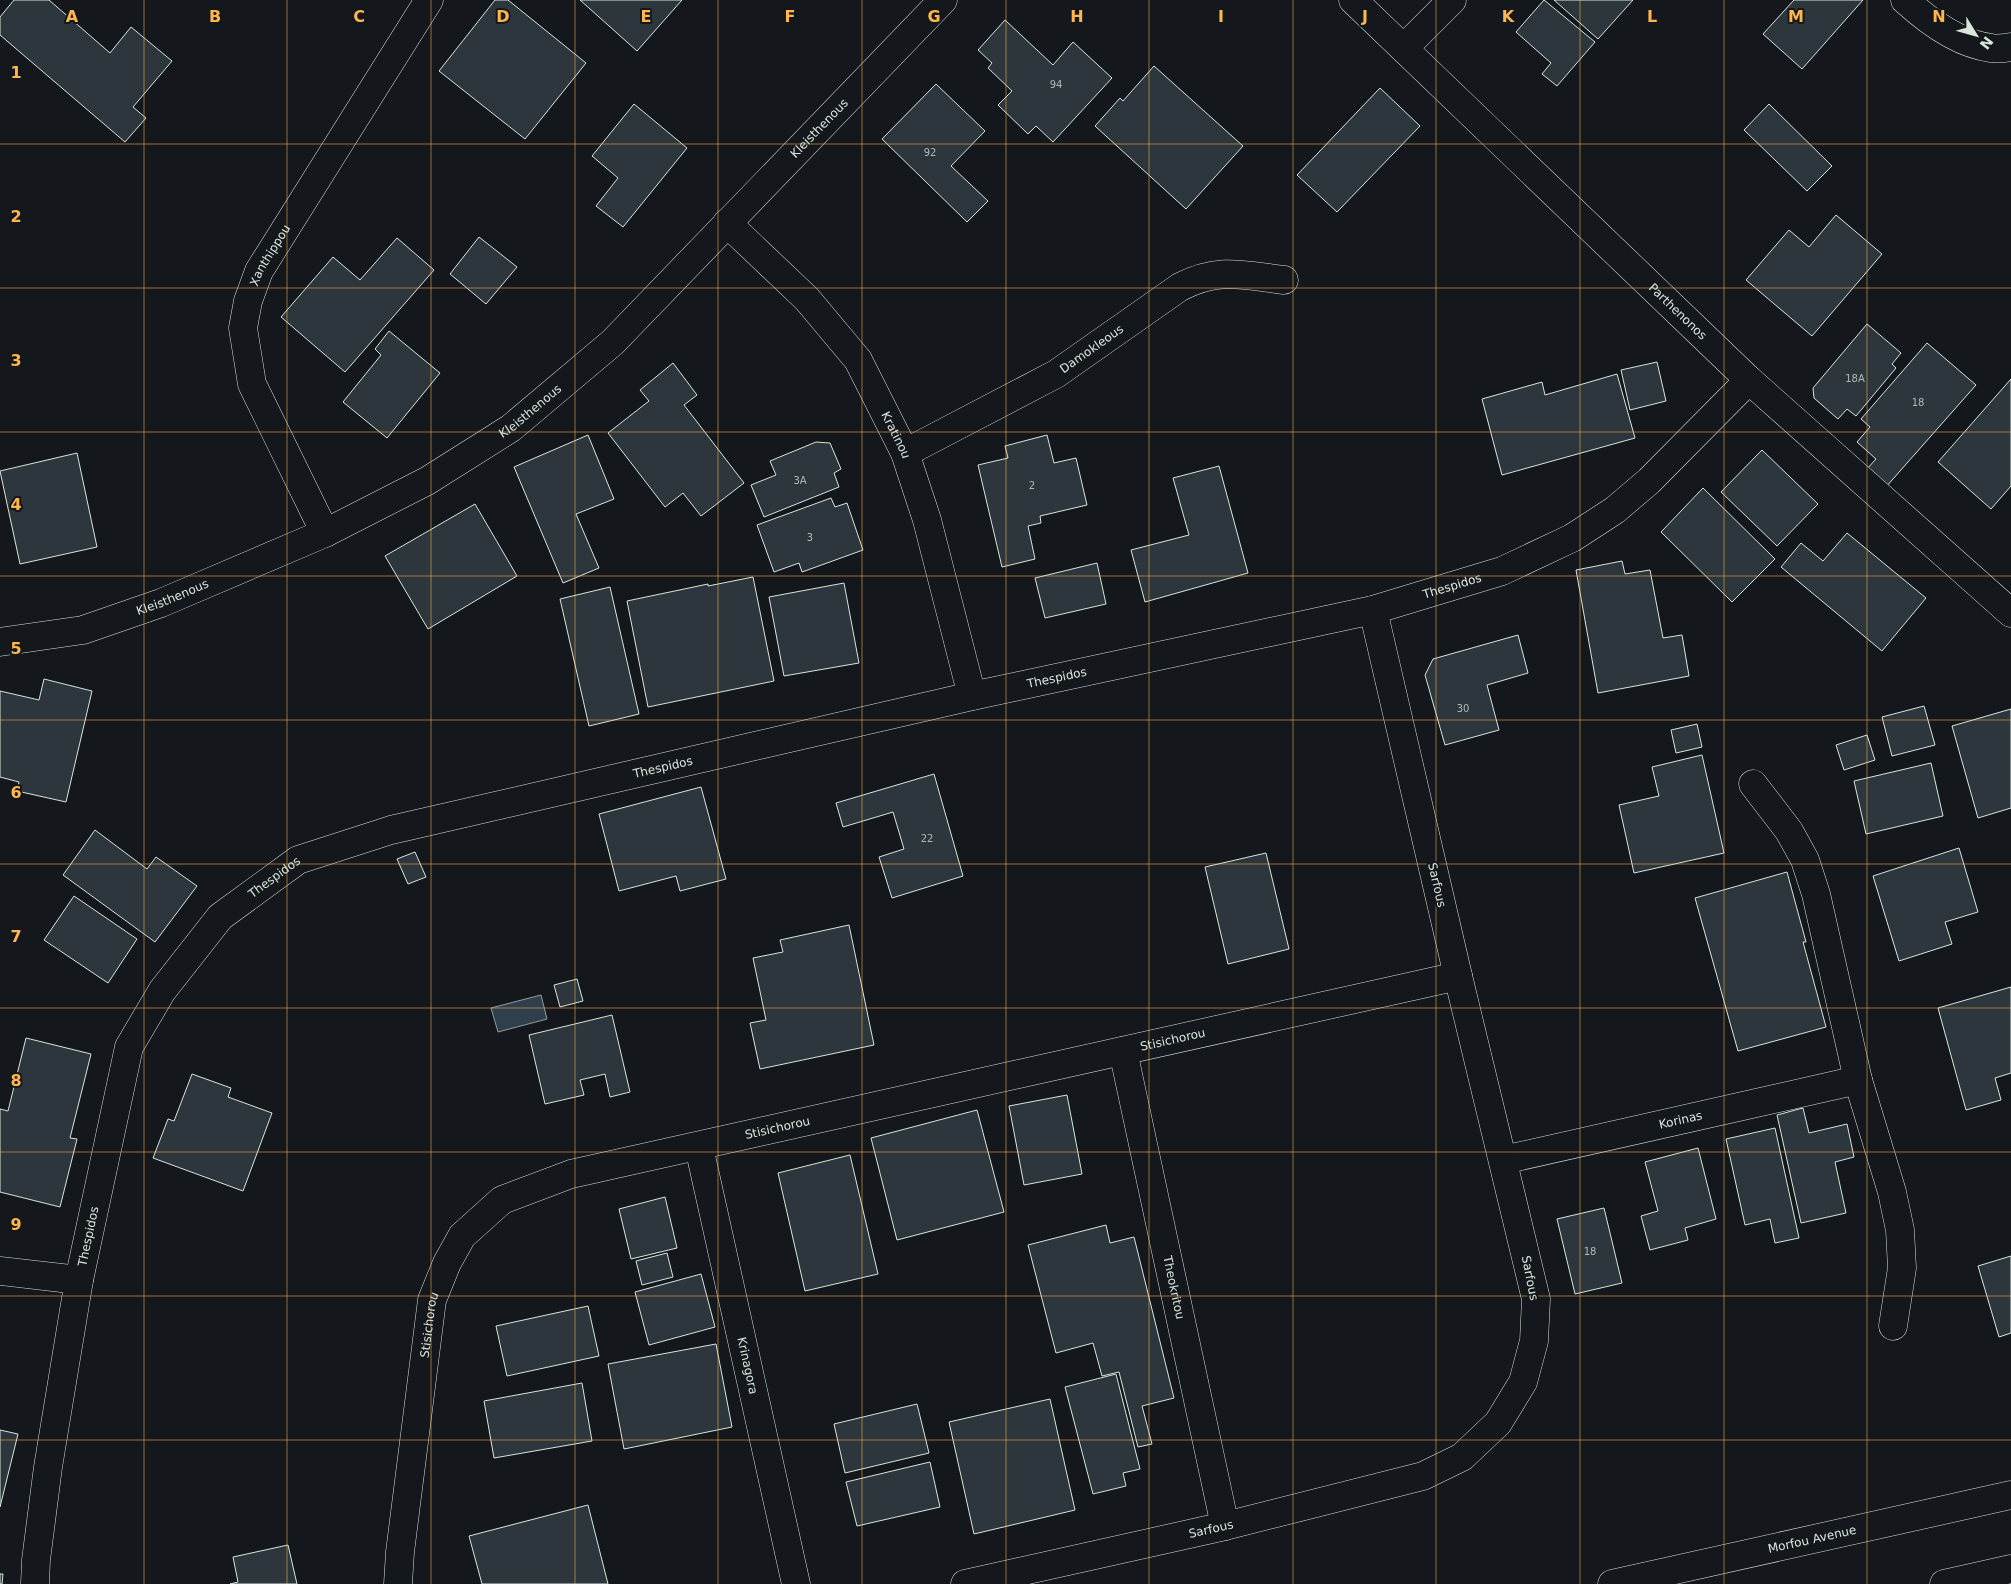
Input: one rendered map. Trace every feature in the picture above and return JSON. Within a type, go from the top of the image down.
[{"type":"street","name":"Xanthippou","points":[[325,533],[252,384],[243,328],[248,301],[259,271],[430,0]]},
{"type":"street","name":"Kleisthenous","points":[[0,642],[82,630],[161,603],[325,533],[427,481],[511,428],[613,342],[943,0]]},
{"type":"street","name":"Parthenonos","points":[[1352,0],[1749,380],[2011,613]]},
{"type":"street","points":[[1404,48],[1452,0]]},
{"type":"street","points":[[1905,0],[1918,12],[1956,36],[1991,48],[2011,47]]},
{"type":"street","name":"Kratinou","points":[[728,223],[806,299],[858,360],[905,453],[927,520],[972,696]]},
{"type":"street","name":"Damokleous","points":[[905,453],[1056,374],[1180,287],[1199,278],[1225,273],[1284,280]]},
{"type":"street","name":"Thespidos","points":[[35,1584],[36,1560],[48,1467],[79,1280],[129,1047],[162,991],[220,917],[298,860],[391,830],[972,696],[1373,610],[1502,571],[1572,538],[1616,510],[1649,481],[1749,380]]},
{"type":"street","name":"Sarfous","points":[[965,1584],[1225,1526],[1423,1476],[1462,1457],[1498,1423],[1522,1382],[1534,1341],[1536,1299],[1458,976],[1373,610]]},
{"type":"street","points":[[1752,784],[1789,831],[1805,860],[1816,894],[1858,1080],[1892,1192],[1900,1230],[1902,1268],[1893,1326]]},
{"type":"street","name":"Stisichorou","points":[[398,1584],[401,1542],[432,1300],[447,1263],[462,1236],[502,1200],[571,1174],[699,1147],[1458,976]]},
{"type":"street","name":"Theokritou","points":[[1123,1051],[1225,1526]]},
{"type":"street","name":"Korinas","points":[[1503,1160],[1858,1080]]},
{"type":"street","name":"Krinagora","points":[[699,1147],[796,1584]]},
{"type":"street","points":[[0,1271],[79,1280]]},
{"type":"street","name":"Morfou Avenue","points":[[1612,1584],[2011,1495]]},
{"type":"street","points":[[1944,1584],[2011,1569]]},
{"type":"water","points":[[541,995],[547,1019],[498,1032],[491,1008]]},
{"type":"building","points":[[14,0],[49,0],[110,53],[131,27],[172,61],[133,107],[146,118],[125,142],[0,35],[0,17]]},
{"type":"building","points":[[495,0],[508,0],[586,63],[525,139],[439,71]]},
{"type":"building","points":[[580,0],[682,0],[637,51]]},
{"type":"building","points":[[1544,0],[1595,42],[1557,86],[1542,74],[1551,63],[1516,32]]},
{"type":"building","points":[[1554,0],[1633,0],[1598,39]]},
{"type":"building","points":[[1794,0],[1863,0],[1802,69],[1763,34]]},
{"type":"building","points":[[1005,20],[1053,65],[1073,42],[1112,78],[1053,142],[1036,126],[1028,134],[998,105],[1012,91],[988,68],[992,63],[978,50]]},
{"type":"building","points":[[1154,66],[1243,146],[1186,209],[1095,126],[1120,98],[1123,101]]},
{"type":"building","points":[[936,84],[985,131],[951,166],[988,201],[967,222],[882,139]]},
{"type":"building","points":[[1380,88],[1420,126],[1337,212],[1297,175]]},
{"type":"building","points":[[634,104],[687,148],[623,227],[596,206],[618,178],[592,156]]},
{"type":"building","points":[[1769,104],[1832,166],[1807,191],[1744,130]]},
{"type":"building","points":[[1836,215],[1882,254],[1812,336],[1746,280],[1789,230],[1809,247]]},
{"type":"building","points":[[479,237],[517,267],[486,304],[450,274]]},
{"type":"building","points":[[397,238],[434,270],[345,372],[281,317],[333,257],[360,280]]},
{"type":"building","points":[[1867,324],[1901,353],[1892,364],[1896,368],[1856,416],[1847,409],[1838,419],[1814,398],[1813,388]]},
{"type":"building","points":[[389,331],[440,373],[387,438],[343,402],[381,355],[375,349]]},
{"type":"building","points":[[1927,343],[1976,385],[1885,488],[1865,471],[1876,459],[1857,442],[1870,427],[1861,419]]},
{"type":"building","points":[[1657,362],[1666,401],[1630,410],[1621,370]]},
{"type":"building","points":[[673,363],[697,395],[684,405],[744,483],[701,516],[683,493],[665,507],[608,433],[649,401],[640,390]]},
{"type":"building","points":[[1617,374],[1635,438],[1502,475],[1482,399],[1542,382],[1545,395]]},
{"type":"building","points":[[2011,379],[2011,486],[1991,509],[1938,462]]},
{"type":"building","points":[[588,435],[614,499],[576,514],[599,568],[563,583],[514,467]]},
{"type":"building","points":[[1047,435],[1054,463],[1076,458],[1087,505],[1040,516],[1041,523],[1028,526],[1035,559],[1002,567],[978,465],[1008,458],[1005,446]]},
{"type":"building","points":[[816,442],[830,443],[841,469],[834,473],[839,487],[764,517],[751,485],[776,475],[770,461]]},
{"type":"building","points":[[1762,450],[1818,504],[1777,546],[1721,492]]},
{"type":"building","points":[[77,453],[97,547],[20,564],[0,471]]},
{"type":"building","points":[[1219,466],[1248,573],[1145,602],[1131,550],[1189,535],[1173,478]]},
{"type":"building","points":[[1703,488],[1775,559],[1732,602],[1661,532]]},
{"type":"building","points":[[831,498],[835,507],[847,503],[863,550],[802,572],[799,563],[774,572],[757,525]]},
{"type":"building","points":[[475,504],[517,576],[428,629],[385,556]]},
{"type":"building","points":[[1847,533],[1926,598],[1882,651],[1781,567],[1801,543],[1823,561]]},
{"type":"building","points":[[1622,561],[1625,574],[1650,570],[1663,638],[1682,635],[1689,676],[1598,693],[1576,570]]},
{"type":"building","points":[[1097,563],[1106,604],[1045,618],[1035,578]]},
{"type":"building","points":[[753,577],[774,681],[648,707],[627,601],[708,584],[708,586]]},
{"type":"building","points":[[844,583],[859,663],[784,676],[769,597]]},
{"type":"building","points":[[610,587],[639,714],[589,726],[560,599]]},
{"type":"building","points":[[1518,635],[1528,673],[1487,685],[1499,730],[1445,745],[1425,675],[1433,659]]},
{"type":"building","points":[[44,679],[92,691],[66,802],[17,791],[19,782],[0,777],[0,691],[39,700]]},
{"type":"building","points":[[1924,706],[1935,745],[1892,756],[1882,717]]},
{"type":"building","points":[[2011,709],[2011,808],[1978,818],[1952,726]]},
{"type":"building","points":[[1697,724],[1702,747],[1676,753],[1671,730]]},
{"type":"building","points":[[1867,735],[1875,760],[1844,770],[1836,745]]},
{"type":"building","points":[[1702,755],[1724,853],[1634,873],[1619,805],[1659,796],[1652,767]]},
{"type":"building","points":[[1931,763],[1943,816],[1866,834],[1854,781]]},
{"type":"building","points":[[934,774],[963,876],[892,898],[879,857],[904,849],[893,812],[843,827],[836,803]]},
{"type":"building","points":[[701,787],[726,879],[680,891],[676,876],[619,891],[599,814]]},
{"type":"building","points":[[95,830],[147,869],[156,857],[197,886],[155,942],[63,875]]},
{"type":"building","points":[[1959,848],[1978,912],[1945,922],[1952,944],[1899,961],[1873,876]]},
{"type":"building","points":[[415,852],[426,877],[408,884],[397,859]]},
{"type":"building","points":[[1266,853],[1289,949],[1228,964],[1205,867]]},
{"type":"building","points":[[1787,872],[1806,942],[1803,942],[1826,1027],[1738,1051],[1695,898]]},
{"type":"building","points":[[74,896],[137,939],[108,983],[44,940]]},
{"type":"building","points":[[849,925],[874,1045],[760,1069],[750,1023],[766,1020],[753,958],[783,952],[780,940]]},
{"type":"building","points":[[577,979],[583,1001],[560,1007],[554,985]]},
{"type":"building","points":[[2011,987],[2011,1073],[1995,1078],[2001,1100],[1966,1110],[1938,1008]]},
{"type":"building","points":[[612,1015],[630,1092],[610,1097],[605,1074],[580,1080],[584,1095],[545,1104],[529,1035]]},
{"type":"building","points":[[26,1038],[91,1054],[70,1138],[77,1139],[60,1207],[0,1192],[0,1109],[8,1111]]},
{"type":"building","points":[[192,1074],[231,1088],[228,1097],[272,1113],[243,1191],[153,1158],[168,1119],[174,1121]]},
{"type":"building","points":[[1067,1095],[1082,1174],[1024,1185],[1009,1106]]},
{"type":"building","points":[[1803,1108],[1809,1133],[1847,1124],[1854,1157],[1835,1162],[1846,1213],[1801,1223],[1777,1115]]},
{"type":"building","points":[[977,1110],[1004,1212],[897,1240],[871,1138]]},
{"type":"building","points":[[1775,1128],[1799,1238],[1775,1243],[1770,1219],[1745,1225],[1726,1139]]},
{"type":"building","points":[[1698,1148],[1716,1219],[1685,1228],[1688,1240],[1650,1250],[1641,1216],[1658,1211],[1645,1162]]},
{"type":"building","points":[[850,1155],[878,1274],[805,1291],[778,1173]]},
{"type":"building","points":[[665,1197],[677,1248],[631,1259],[619,1209]]},
{"type":"building","points":[[1604,1208],[1622,1283],[1575,1294],[1557,1219]]},
{"type":"building","points":[[1106,1225],[1110,1243],[1134,1237],[1174,1398],[1142,1406],[1152,1444],[1138,1447],[1119,1372],[1102,1376],[1093,1343],[1056,1353],[1028,1245]]},
{"type":"building","points":[[667,1253],[673,1277],[642,1285],[636,1261]]},
{"type":"building","points":[[2011,1256],[2011,1333],[1999,1337],[1978,1266]]},
{"type":"building","points":[[701,1274],[715,1327],[649,1345],[635,1292]]},
{"type":"building","points":[[588,1306],[599,1356],[507,1376],[496,1326]]},
{"type":"building","points":[[716,1344],[732,1427],[624,1449],[608,1364]]},
{"type":"building","points":[[1116,1374],[1140,1469],[1123,1473],[1126,1486],[1093,1494],[1065,1387]]},
{"type":"building","points":[[582,1383],[592,1441],[494,1458],[484,1401]]},
{"type":"building","points":[[1050,1399],[1075,1510],[974,1534],[949,1422]]},
{"type":"building","points":[[917,1404],[929,1453],[845,1473],[834,1424]]},
{"type":"building","points":[[0,1430],[18,1434],[0,1507]]},
{"type":"building","points":[[930,1462],[940,1507],[857,1526],[846,1482]]},
{"type":"building","points":[[588,1505],[608,1584],[482,1584],[469,1536]]},
{"type":"building","points":[[288,1545],[297,1584],[230,1584],[238,1582],[233,1557]]},
{"type":"building","points":[[0,1574],[3,1574],[2,1584],[0,1584]]}]
